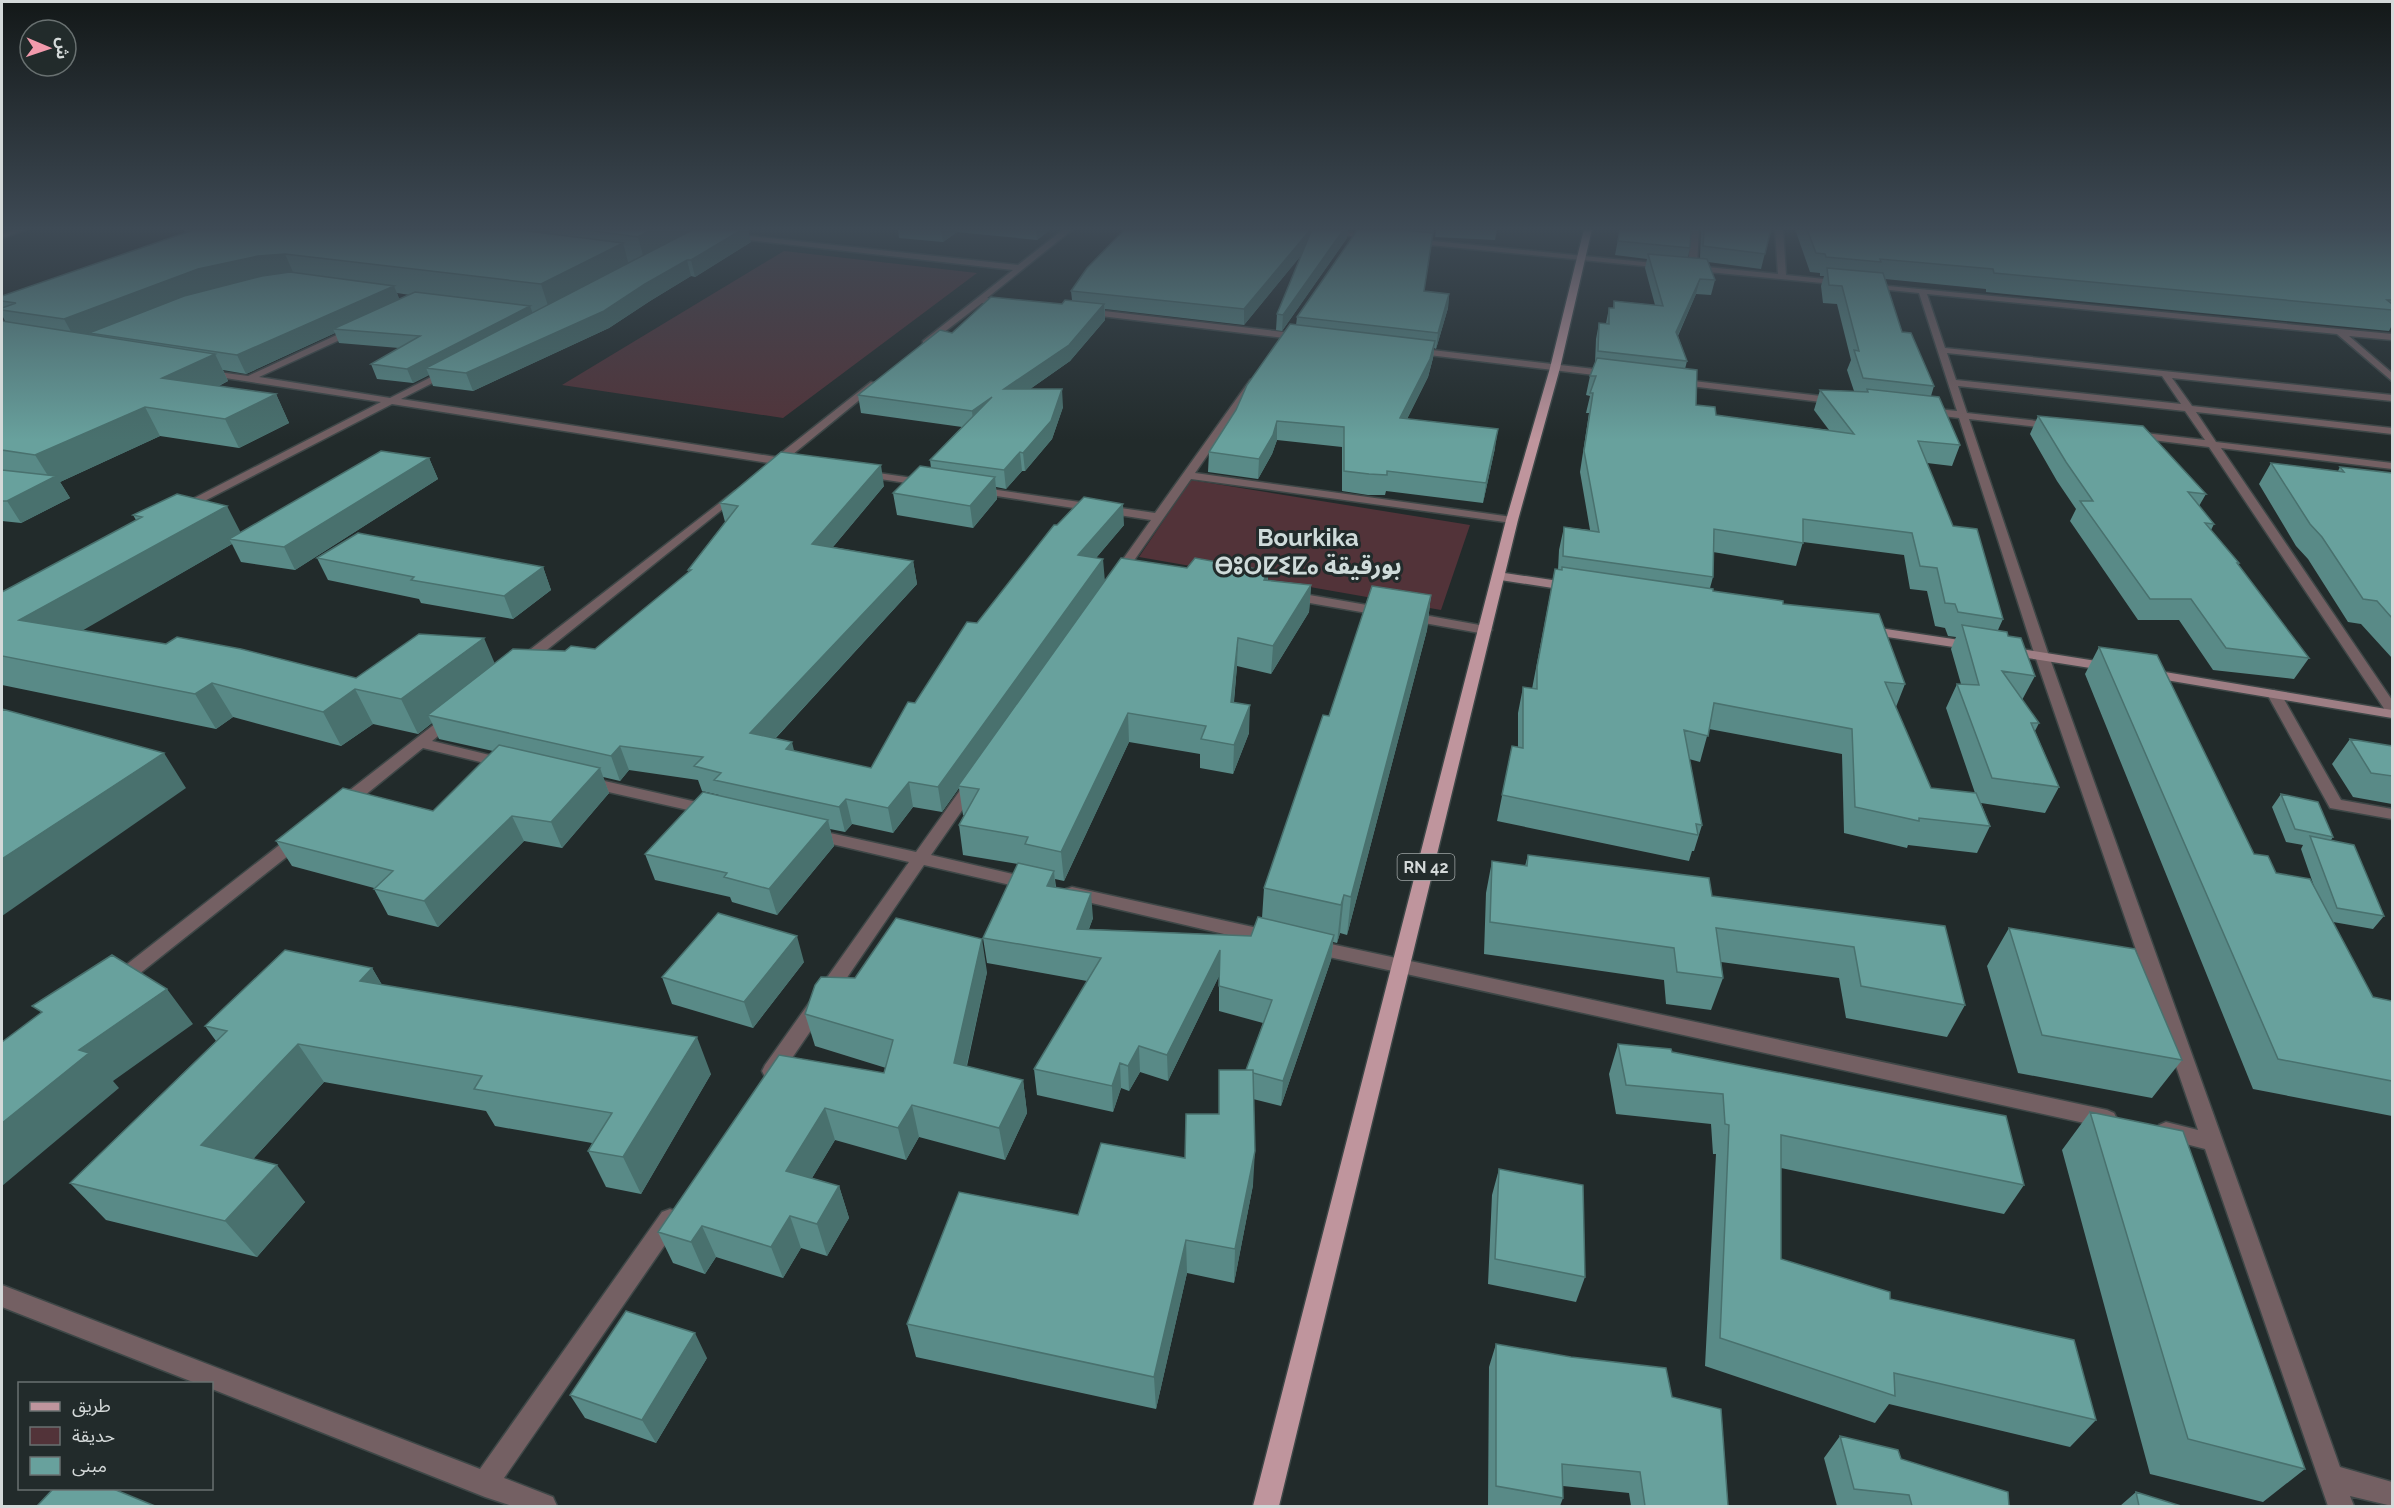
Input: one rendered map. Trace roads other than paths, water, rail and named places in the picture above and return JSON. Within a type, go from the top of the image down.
[{"type":"main road","name":"RN 42","points":[[1266,1506],[1512,520],[1555,368],[1571,299]]},
{"type":"main road","points":[[1498,576],[1580,588]]},
{"type":"main road","points":[[1853,628],[2392,712]]},
{"type":"street","points":[[1925,299],[2042,656],[2341,1506]]},
{"type":"street","points":[[2007,299],[2392,337]]},
{"type":"street","points":[[915,351],[980,300],[1015,304]]},
{"type":"street","points":[[1074,311],[1309,338]]},
{"type":"street","points":[[1273,354],[1299,317]]},
{"type":"street","points":[[248,379],[366,325]]},
{"type":"street","points":[[2340,332],[2392,378]]},
{"type":"street","points":[[1403,349],[1625,376]]},
{"type":"street","points":[[1941,350],[2392,398]]},
{"type":"street","points":[[170,515],[462,364]]},
{"type":"street","points":[[192,370],[784,462]]},
{"type":"street","points":[[1110,586],[1130,567],[1157,517],[1260,372]]},
{"type":"street","points":[[514,669],[754,480],[784,462],[888,373]]},
{"type":"street","points":[[2166,375],[2392,712]]},
{"type":"street","points":[[1671,381],[1846,402]]},
{"type":"street","points":[[1952,382],[2392,431]]},
{"type":"street","points":[[1916,410],[2066,427]]},
{"type":"street","points":[[2123,434],[2392,466]]},
{"type":"street","points":[[2371,463],[2385,480]]},
{"type":"street","points":[[849,471],[944,486]]},
{"type":"street","points":[[1187,475],[1512,520]]},
{"type":"street","points":[[968,489],[1157,517]]},
{"type":"street","points":[[1275,593],[1485,630]]},
{"type":"street","points":[[2274,694],[2336,804],[2392,814]]},
{"type":"street","points":[[327,817],[458,713]]},
{"type":"street","points":[[420,743],[525,767]]},
{"type":"street","points":[[764,1083],[981,771]]},
{"type":"street","points":[[571,778],[723,813]]},
{"type":"street","points":[[792,829],[1292,943],[2120,1122]]},
{"type":"street","points":[[104,993],[309,831]]},
{"type":"street","points":[[2143,1127],[2213,1142]]},
{"type":"street","points":[[485,1484],[682,1201]]},
{"type":"street","points":[[2,1296],[544,1506]]},
{"type":"street","points":[[2330,1477],[2392,1495]]},
{"type":"district","name":"Bourkika ⴱⵓⵔⵇⵉⵇⴰ بورقيقة","points":[[1308,551]]}]
